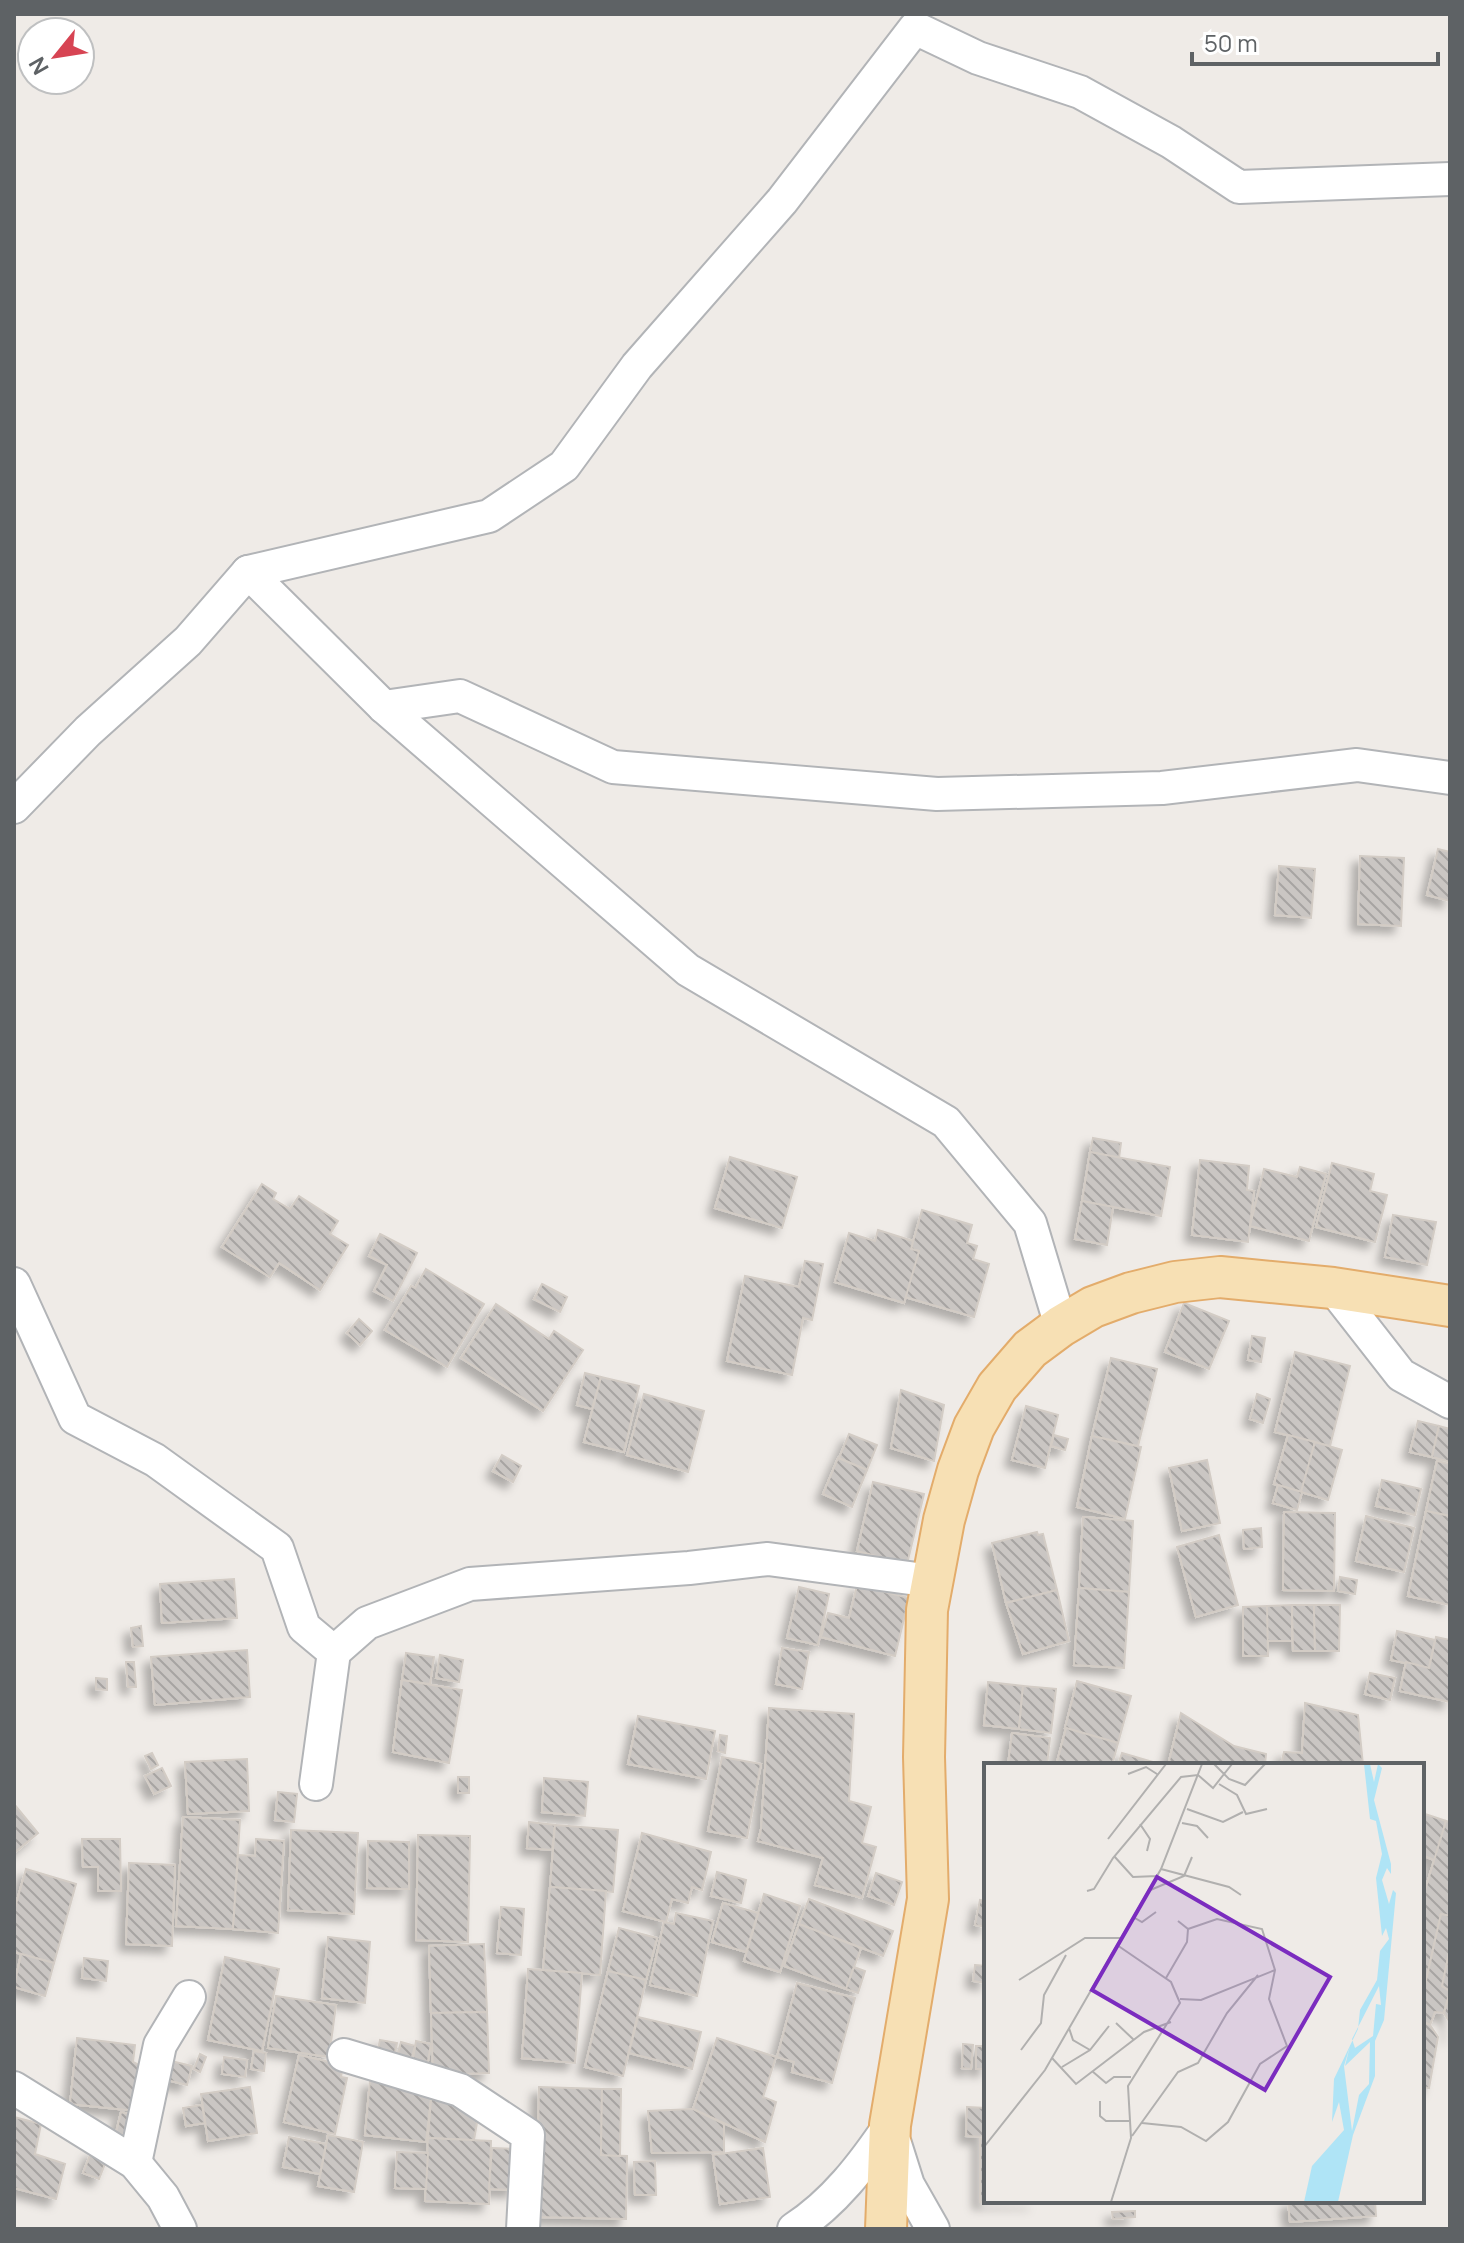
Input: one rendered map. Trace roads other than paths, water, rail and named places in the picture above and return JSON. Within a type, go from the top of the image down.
[{"type":"main road","points":[[886,2229],[890,2125],[928,1899],[924,1757],[927,1610],[944,1520],[958,1470],[974,1427],[997,1387],[1030,1349],[1093,1307],[1175,1282],[1220,1277],[1333,1288],[1450,1306]]},
{"type":"street","points":[[14,807],[88,731],[188,641],[248,572],[489,516],[564,466],[637,366],[782,201],[915,28],[978,58],[1080,92],[1171,142],[1239,187],[1450,179]]},
{"type":"street","points":[[248,572],[384,707],[688,970],[946,1122],[1030,1223],[1061,1326]]},
{"type":"street","points":[[384,707],[460,696],[613,767],[937,794],[1162,788],[1357,765],[1450,778]]},
{"type":"street","points":[[14,1284],[75,1418],[155,1460],[277,1548],[304,1627],[334,1652]]},
{"type":"street","points":[[1333,1288],[1401,1375],[1450,1402]]},
{"type":"street","points":[[316,1784],[334,1652],[367,1623],[470,1584],[768,1559],[932,1581]]},
{"type":"street","points":[[135,2163],[160,2045],[189,1997]]},
{"type":"street","points":[[344,2055],[460,2090],[528,2135],[523,2229]]},
{"type":"street","points":[[14,2088],[135,2163],[163,2197],[180,2229]]},
{"type":"street","points":[[794,2229],[840,2190],[866,2161],[890,2125]]},
{"type":"street","points":[[890,2125],[908,2185],[933,2229]]}]
